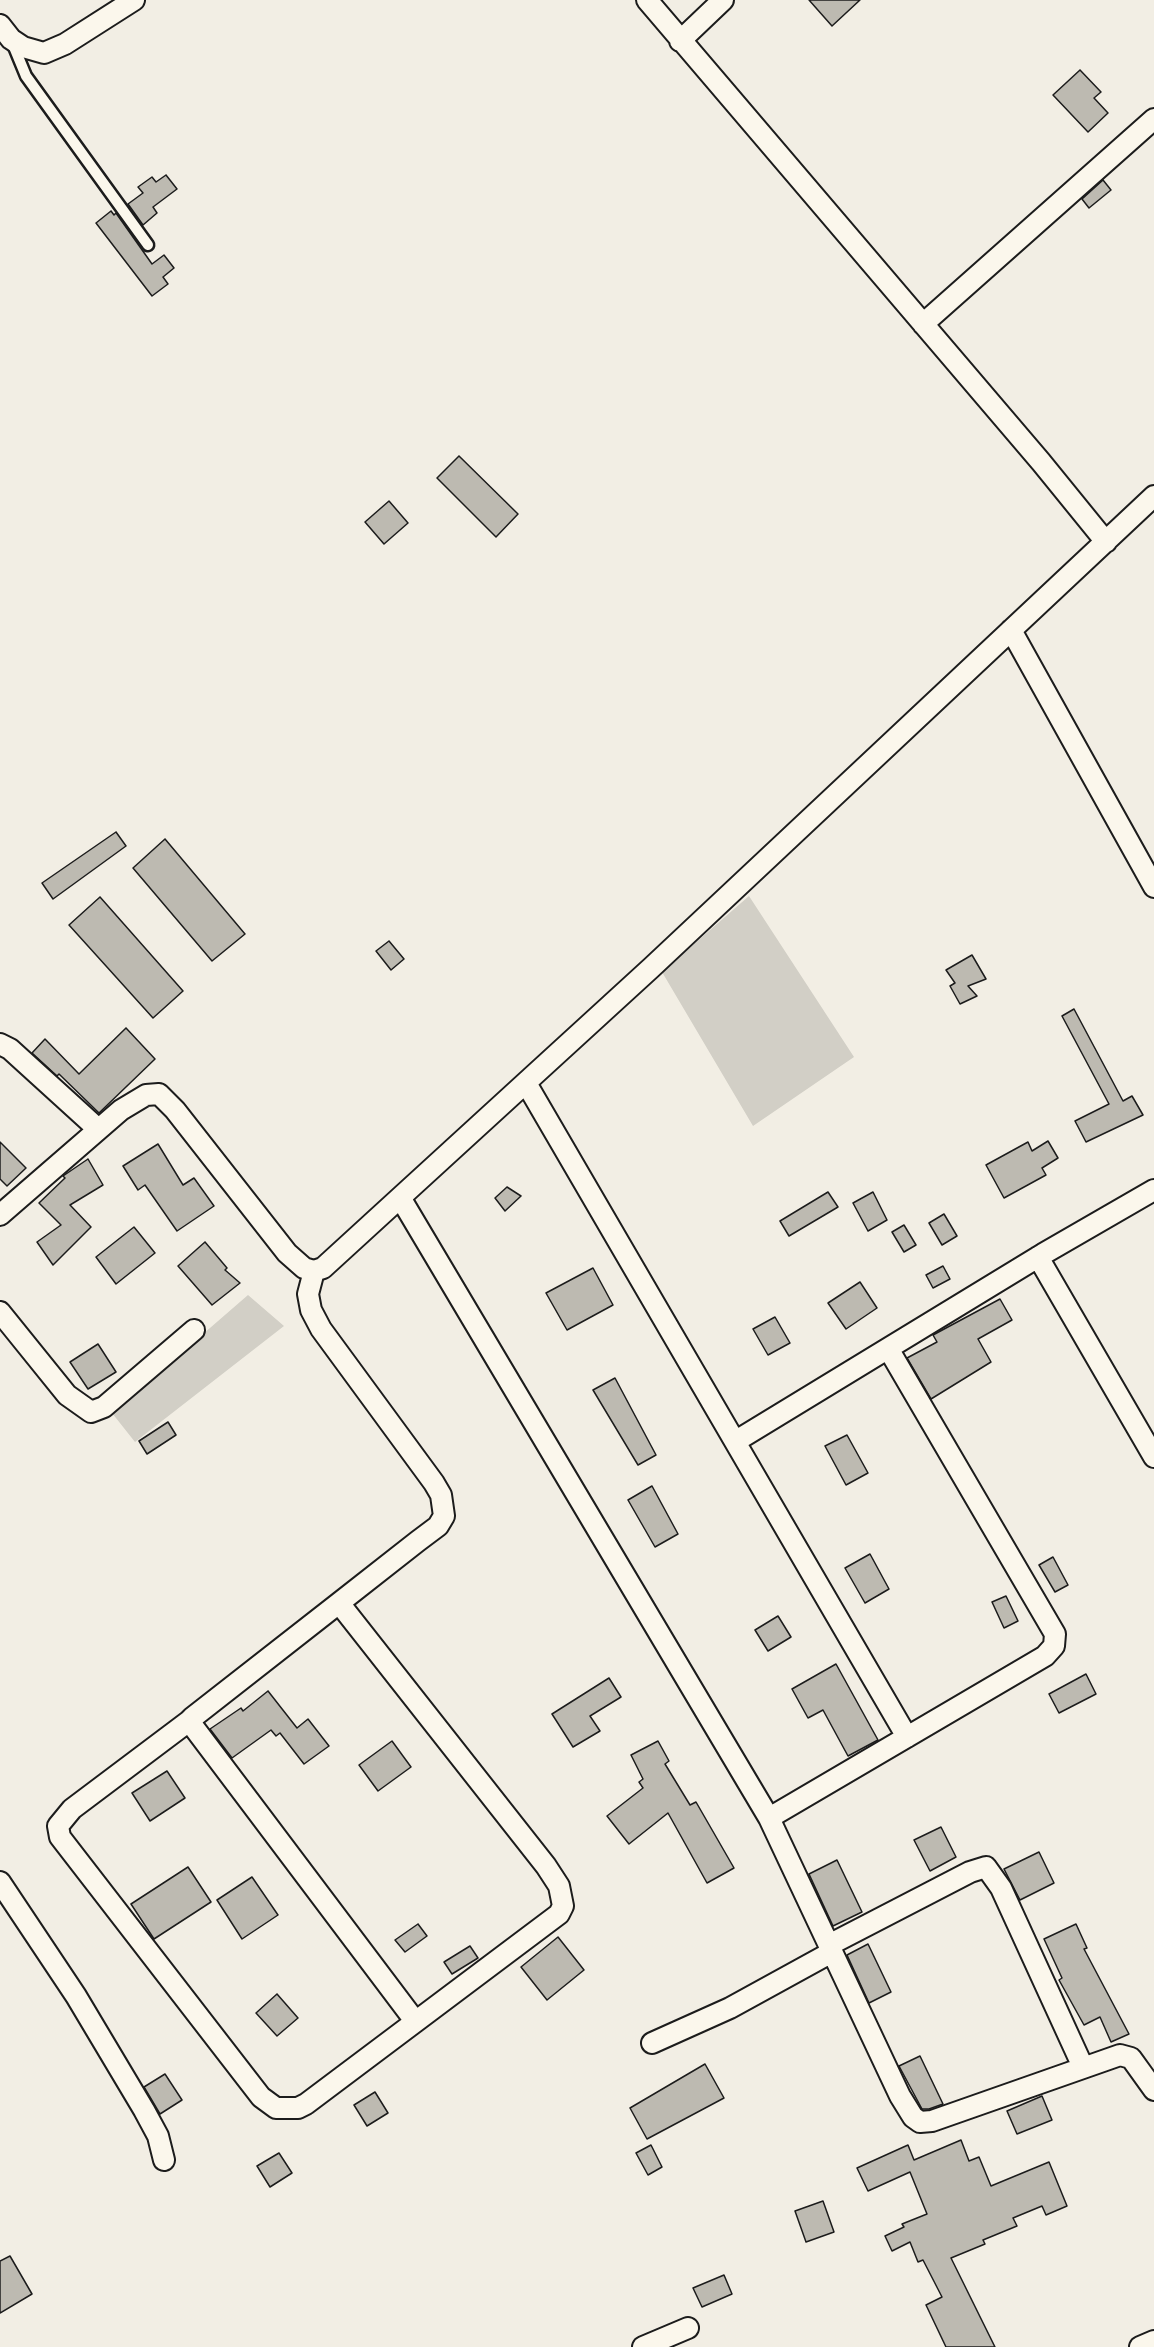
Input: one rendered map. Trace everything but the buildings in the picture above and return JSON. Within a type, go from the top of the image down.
[{"type":"street","points":[[5,32],[34,52],[53,50],[134,0]]},
{"type":"street","points":[[647,0],[1106,542]]},
{"type":"street","points":[[680,41],[723,0]]},
{"type":"street","points":[[923,324],[1154,119]]},
{"type":"street","points":[[0,1215],[121,1110],[146,1095],[159,1094],[175,1110],[286,1253],[304,1268],[314,1271],[323,1268],[338,1257],[526,1083],[1154,496]]},
{"type":"street","points":[[1011,630],[1154,888]]},
{"type":"street","points":[[0,1044],[10,1049],[98,1130]]},
{"type":"street","points":[[526,1083],[906,1737]]},
{"type":"street","points":[[736,1441],[889,1350],[1038,1257],[1154,1190]]},
{"type":"street","points":[[401,1199],[769,1818],[900,2096],[916,2121],[925,2123],[950,2116],[1111,2057],[1125,2055],[1137,2064],[1154,2090]]},
{"type":"street","points":[[1038,1257],[1154,1457]]},
{"type":"street","points":[[314,1271],[308,1294],[311,1310],[321,1329],[424,1468],[441,1495],[445,1507],[444,1516],[438,1527],[339,1602],[63,1816],[58,1826],[60,1837],[261,2097],[276,2108],[298,2108],[306,2104],[559,1914],[563,1906],[561,1894],[546,1866],[339,1602]]},
{"type":"street","points":[[0,1312],[67,1395],[91,1412],[104,1407],[194,1330]]},
{"type":"street","points":[[769,1818],[1045,1656],[1054,1646],[1055,1634],[889,1350]]},
{"type":"street","points":[[189,1720],[415,2021]]},
{"type":"street","points":[[652,2043],[730,2008],[831,1949],[979,1868],[986,1868],[1001,1888],[1083,2067]]},
{"type":"street","points":[[0,1882],[76,1996],[138,2100],[158,2136],[164,2160]]},
{"type":"street","points":[[643,2347],[688,2328]]},
{"type":"street","points":[[1140,2347],[1154,2341]]},
{"type":"lane","points":[[5,32],[26,76],[148,245]]},
{"type":"shaded area","points":[[749,896],[854,1057],[753,1126],[662,972]]},
{"type":"shaded area","points":[[248,1295],[284,1326],[135,1442],[112,1413]]}]
